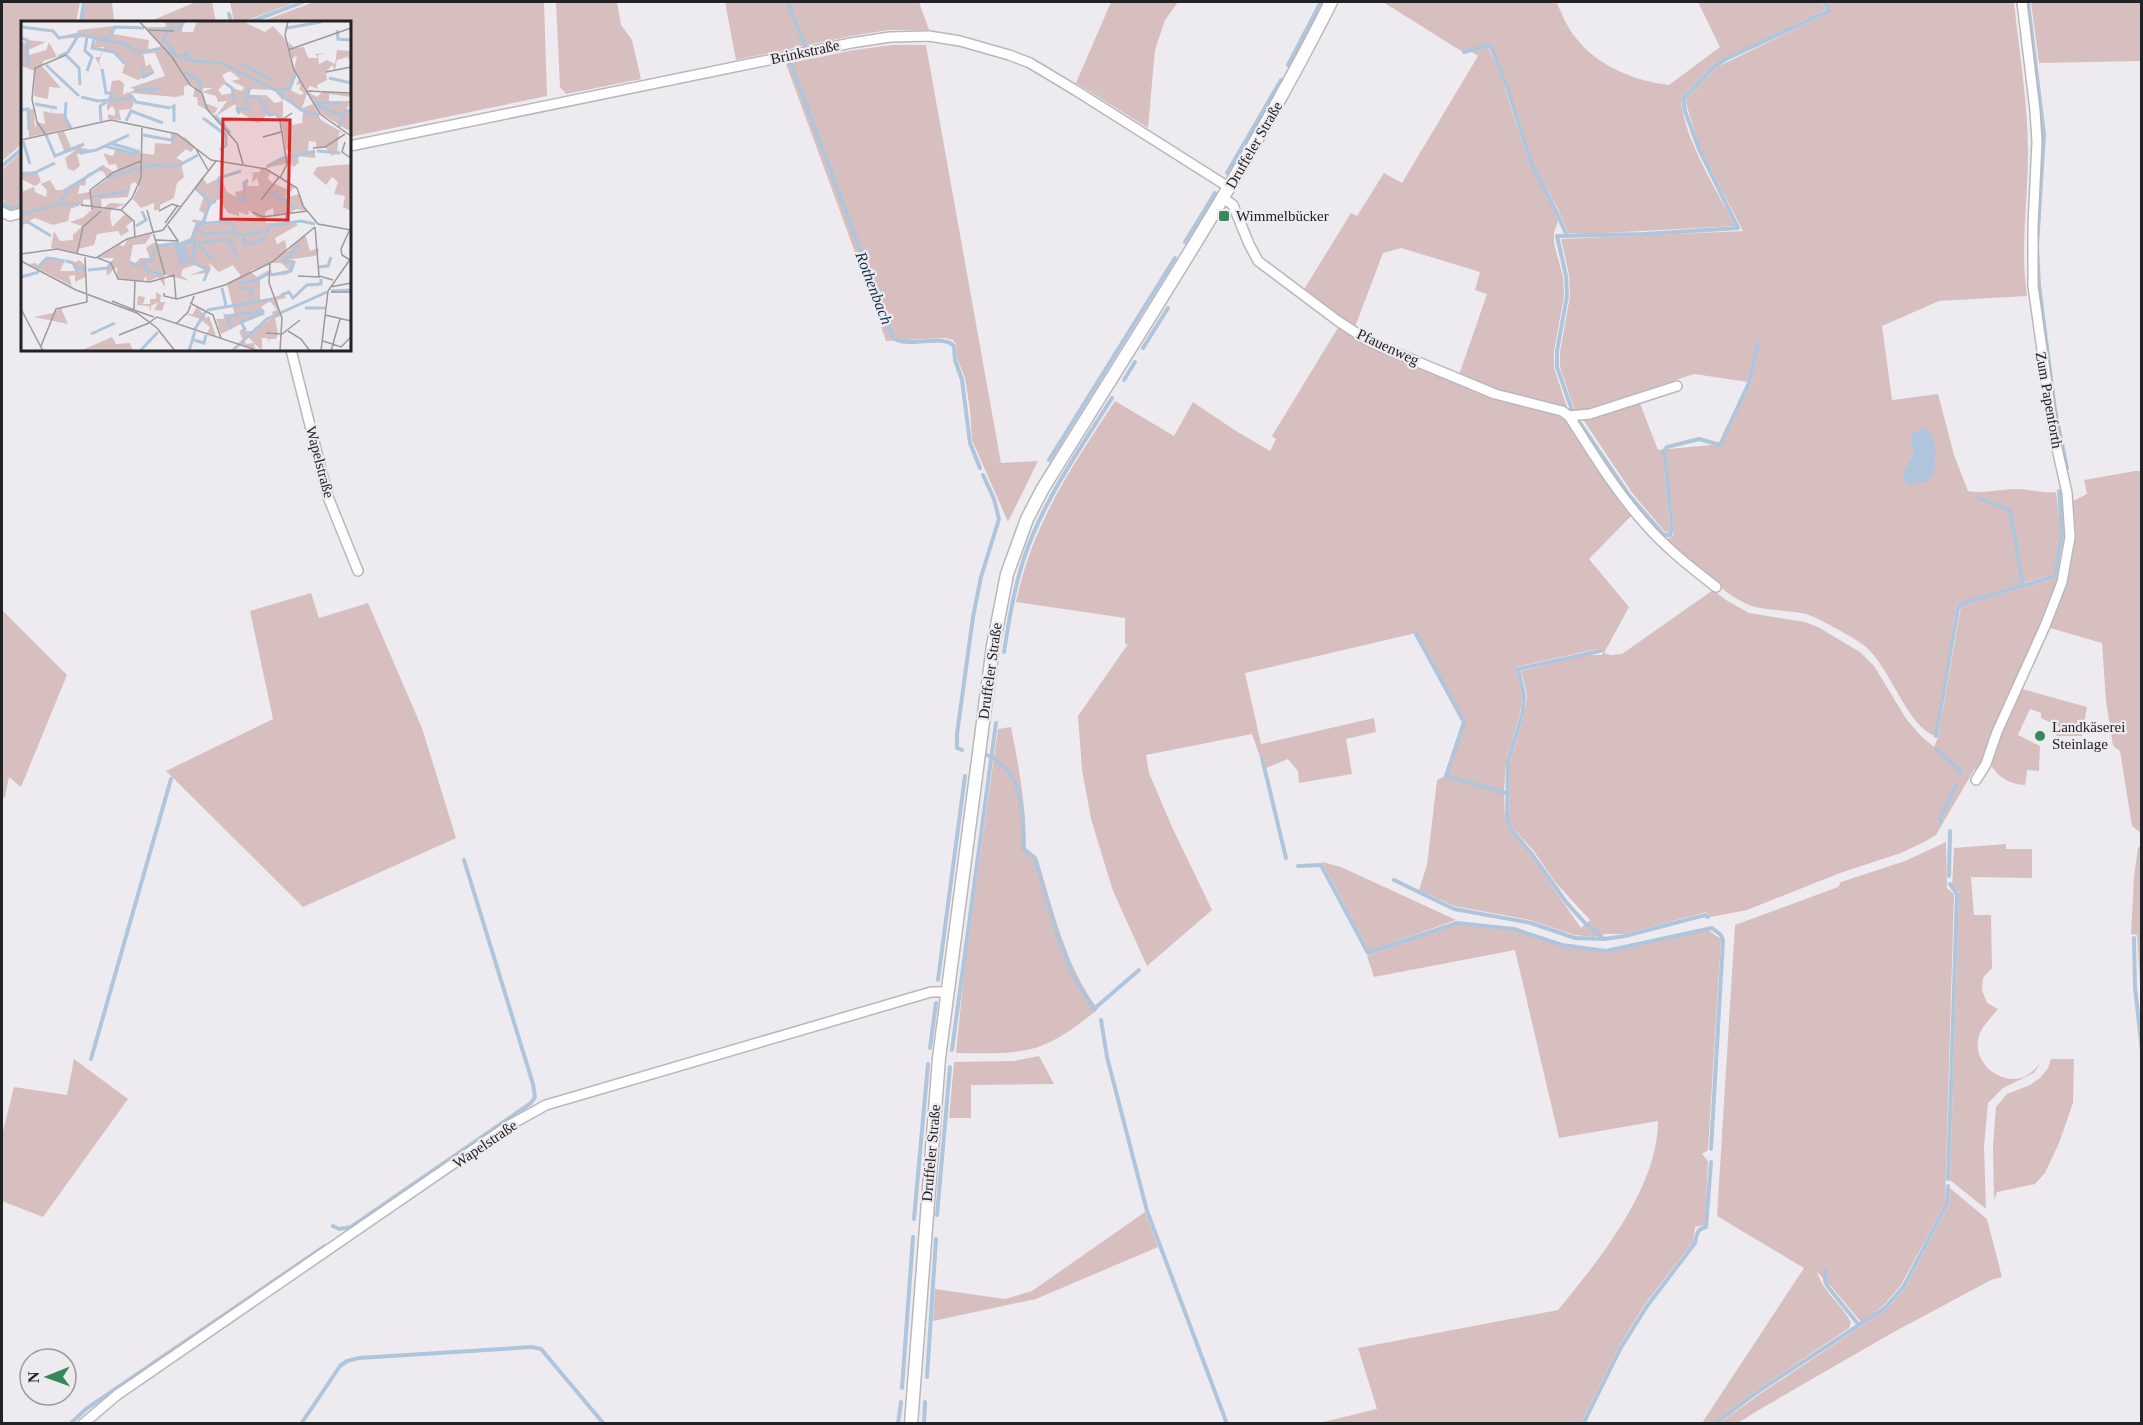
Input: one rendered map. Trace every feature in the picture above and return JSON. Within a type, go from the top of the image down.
[{"type":"street","name":"Druffeler Straße","points":[[911,1424],[937,1081],[947,992],[993,646],[1002,594],[1013,553],[1042,490],[1227,193],[1282,97],[1331,2]]},
{"type":"street","name":"Zum Papenforth","points":[[1976,780],[1986,764],[1997,732],[2045,626],[2062,582],[2070,537],[2065,480],[2054,435],[2033,285],[2032,226],[2037,142],[2022,2]]},
{"type":"street","name":"Brinkstraße","points":[[351,146],[851,43],[890,37],[929,36],[989,48],[1030,63],[1227,193]]},
{"type":"street","name":"Pfauenweg","points":[[1227,193],[1258,261],[1370,342],[1495,394],[1562,411],[1569,416],[1590,414],[1677,386]]},
{"type":"street","points":[[2,212],[10,216],[21,213]]},
{"type":"street","name":"Wapelstraße","points":[[291,351],[328,497],[358,571]]},
{"type":"street","points":[[1569,416],[1599,462],[1646,525],[1664,544],[1716,587]]},
{"type":"street","name":"Wapelstraße","points":[[83,1424],[89,1416],[117,1395],[499,1133],[546,1105],[931,992],[947,992]]},
{"type":"shaded area","points":[[2,2],[80,2],[76,21],[21,21],[21,145],[2,161]]},
{"type":"shaded area","points":[[86,2],[112,2],[114,21],[82,21]]},
{"type":"shaded area","points":[[196,2],[212,2],[216,21],[150,21]]},
{"type":"shaded area","points":[[230,2],[296,2],[245,21],[234,21]]},
{"type":"shaded area","points":[[314,2],[544,2],[547,96],[351,137],[351,21],[263,21]]},
{"type":"shaded area","points":[[556,2],[617,2],[621,25],[632,40],[641,79],[566,94],[560,87]]},
{"type":"shaded area","points":[[725,2],[919,2],[929,30],[889,30],[736,60]]},
{"type":"shaded area","points":[[1111,2],[1178,2],[1165,20],[1155,50],[1148,128],[1076,83]]},
{"type":"shaded area","points":[[1383,2],[1556,2],[1573,34],[1595,57],[1630,76],[1669,85],[1720,47],[1698,2],[1821,2],[1826,10],[1714,64],[1681,98],[1683,114],[1694,147],[1735,226],[1586,234],[1568,233],[1558,209],[1532,162],[1504,75],[1492,47],[1488,44],[1461,51]]},
{"type":"shaded area","points":[[1826,2],[2014,2],[2028,134],[2024,242],[2027,296],[1939,301],[1882,326],[1892,400],[1938,394],[1954,455],[1968,491],[2017,489],[2056,492],[2061,536],[2054,574],[2023,583],[2011,509],[1980,496],[2009,511],[2022,584],[1959,603],[1956,607],[1935,736],[1916,721],[1875,657],[1866,647],[1806,614],[1759,608],[1742,602],[1719,587],[1665,540],[1673,536],[1674,528],[1666,460],[1663,460],[1670,531],[1666,533],[1633,494],[1582,418],[1639,401],[1658,450],[1722,444],[1751,383],[1760,341],[1757,341],[1748,382],[1694,374],[1588,410],[1575,411],[1560,367],[1560,352],[1570,296],[1569,275],[1561,239],[1743,231],[1700,148],[1685,100],[1717,67],[1831,12]],"holes":[[[1929,430],[1934,463],[1903,473]]]},
{"type":"shaded area","points":[[2031,2],[2141,2],[2141,61],[2039,63]]},
{"type":"shaded area","points":[[892,45],[926,45],[1001,463],[1038,461],[1008,522],[972,440],[965,378],[957,358],[956,344],[953,340],[945,338],[886,341],[786,64]]},
{"type":"shaded area","points":[[1488,47],[1501,76],[1529,163],[1555,211],[1558,222],[1554,232],[1554,243],[1563,277],[1564,296],[1554,351],[1554,368],[1568,410],[1496,390],[1459,375],[1487,294],[1475,290],[1480,272],[1401,248],[1383,253],[1355,327],[1303,291],[1351,213],[1357,216],[1384,173],[1402,183],[1478,56],[1470,51]]},
{"type":"shaded area","points":[[21,153],[21,205],[9,206],[2,199],[2,170]]},
{"type":"shaded area","points":[[1339,326],[1368,345],[1558,413],[1567,422],[1633,514],[1589,559],[1629,607],[1604,653],[1622,654],[1713,590],[1749,613],[1805,622],[1818,627],[1860,652],[1874,666],[1907,720],[1934,747],[1938,737],[1961,606],[2058,577],[2041,624],[1992,732],[1983,763],[1974,770],[1936,835],[1901,853],[1840,873],[1747,910],[1711,917],[1706,912],[1625,934],[1606,934],[1594,937],[1575,935],[1530,920],[1454,906],[1419,890],[1427,865],[1437,780],[1445,776],[1504,793],[1505,819],[1511,832],[1529,853],[1581,928],[1590,920],[1555,882],[1533,850],[1515,831],[1509,819],[1510,763],[1527,696],[1521,671],[1603,653],[1599,649],[1516,667],[1522,697],[1521,709],[1506,762],[1504,791],[1448,775],[1465,722],[1416,633],[1245,673],[1261,744],[1374,718],[1376,732],[1346,739],[1352,774],[1299,783],[1298,771],[1288,759],[1266,768],[1264,757],[1260,757],[1252,734],[1146,755],[1149,773],[1212,910],[1147,966],[1113,891],[1091,819],[1082,770],[1078,716],[1128,644],[1125,644],[1125,618],[1016,602],[1024,572],[1038,533],[1058,492],[1115,401],[1174,436],[1193,402],[1270,451],[1276,439],[1272,436]]},
{"type":"shaded area","points":[[2141,471],[2141,833],[2132,826],[2120,751],[2113,746],[2106,701],[2102,643],[2050,628],[2066,583],[2076,537],[2073,501],[2087,494],[2084,480]]},
{"type":"shaded area","points":[[311,593],[319,618],[368,603],[422,728],[456,838],[303,907],[166,771],[273,719],[250,611]]},
{"type":"shaded area","points":[[2,610],[67,675],[21,787],[9,777],[5,797],[2,798]]},
{"type":"shaded area","points":[[2022,689],[2087,707],[2082,736],[2056,736],[2060,727],[2041,718],[2041,713],[2030,709],[2018,735],[2040,746],[2039,771],[2027,770],[2025,785],[2005,780],[1991,765],[2000,736]]},
{"type":"shaded area","points":[[1011,727],[1022,787],[1026,848],[1037,857],[1068,955],[1098,1009],[1060,1037],[1035,1048],[1005,1053],[956,1053],[965,964],[998,729]]},
{"type":"shaded area","points":[[1946,842],[1947,888],[1954,894],[1945,1204],[1901,1285],[1883,1306],[1861,1322],[1817,1272],[1823,1286],[1851,1322],[1849,1328],[1754,1392],[1715,1422],[1702,1423],[1804,1268],[1717,1216],[1735,925],[1838,887],[1841,882],[1905,861]]},
{"type":"shaded area","points":[[2006,844],[2006,849],[2032,849],[2032,878],[1971,877],[1974,915],[1991,915],[1992,968],[1983,978],[1982,990],[1987,1003],[1998,1009],[1979,1036],[1979,1054],[1988,1069],[1995,1074],[2012,1079],[2028,1075],[2042,1060],[2034,1073],[2003,1088],[1988,1103],[1984,1146],[1986,1209],[1950,1180],[1959,892],[1952,886],[1954,848]]},
{"type":"shaded area","points":[[2141,845],[2141,1000],[2137,935],[2131,934],[2134,877],[2138,848]]},
{"type":"shaded area","points":[[1322,862],[1341,867],[1456,920],[1369,951]]},
{"type":"shaded area","points":[[1456,924],[1513,930],[1561,946],[1605,952],[1708,930],[1721,939],[1708,1150],[1702,1154],[1708,1161],[1705,1225],[1695,1227],[1693,1242],[1645,1304],[1618,1348],[1581,1423],[1319,1423],[1377,1409],[1358,1348],[1558,1310],[1608,1246],[1637,1197],[1648,1172],[1655,1146],[1658,1121],[1559,1138],[1515,950],[1374,977],[1367,956]]},
{"type":"shaded area","points":[[1039,1056],[1054,1084],[971,1085],[971,1118],[949,1118],[954,1062],[1014,1061]]},
{"type":"shaded area","points":[[74,1059],[128,1099],[43,1217],[2,1201],[2,1135],[14,1087],[67,1095]]},
{"type":"shaded area","points":[[2051,1059],[2074,1059],[2073,1103],[2059,1143],[2045,1173],[2035,1184],[1997,1192],[1994,1200],[1993,1146],[1996,1107],[2007,1094],[2030,1085],[2040,1078],[2048,1068]]},
{"type":"shaded area","points":[[1950,1188],[1987,1219],[2002,1277],[1991,1280],[1892,1333],[1738,1423],[1720,1423],[1887,1309],[1906,1287],[1949,1205]]},
{"type":"shaded area","points":[[1145,1212],[1158,1247],[1036,1299],[933,1321],[935,1289],[1005,1299],[1032,1291]]},
{"type":"water","points":[[1924,428],[1929,430],[1936,448],[1934,463],[1936,469],[1928,481],[1911,485],[1905,482],[1903,473],[1913,454],[1911,434]]},
{"type":"waterway","points":[[81,21],[84,2]]},
{"type":"waterway","points":[[253,21],[303,2]]},
{"type":"waterway","name":"Rothenbach","points":[[788,2],[805,45]]},
{"type":"waterway","points":[[1288,65],[1321,2]]},
{"type":"waterway","points":[[1572,410],[1557,367],[1557,351],[1567,296],[1566,276],[1557,236],[1644,234],[1738,228],[1699,149],[1683,99],[1715,66],[1726,59],[1829,11],[1824,2]]},
{"type":"waterway","points":[[2028,2],[2044,135],[2037,246],[2039,285],[2055,410],[2067,468]]},
{"type":"waterway","points":[[229,14],[231,21]]},
{"type":"waterway","points":[[1464,52],[1489,45],[1491,47],[1508,90],[1531,163],[1567,236]]},
{"type":"waterway","name":"Rothenbach","points":[[788,62],[792,67],[893,338],[908,342],[942,341],[954,346],[955,360],[962,380],[970,443],[980,468]]},
{"type":"waterway","points":[[1227,173],[1281,80]]},
{"type":"waterway","points":[[2,166],[21,150]]},
{"type":"waterway","points":[[1185,242],[1215,193]]},
{"type":"waterway","points":[[2,203],[9,208],[21,206]]},
{"type":"waterway","points":[[1049,460],[1175,258]]},
{"type":"waterway","points":[[1143,348],[1168,308]]},
{"type":"waterway","points":[[1664,535],[1670,535],[1672,529],[1664,451],[1667,447],[1699,439],[1720,445],[1749,383],[1758,343]]},
{"type":"waterway","points":[[1124,380],[1135,362]]},
{"type":"waterway","points":[[1004,652],[1017,581],[1032,537],[1063,476],[1112,398]]},
{"type":"waterway","points":[[1578,420],[1629,495],[1664,535]]},
{"type":"waterway","name":"Rothenbach","points":[[962,750],[957,748],[957,734],[973,617],[981,577],[999,519],[994,499],[983,475]]},
{"type":"waterway","points":[[1936,736],[1958,608],[1961,604],[2055,576],[2062,535],[2059,491]]},
{"type":"waterway","points":[[1980,498],[2010,510],[2023,586]]},
{"type":"waterway","points":[[1416,634],[1464,722],[1446,776],[1506,793]]},
{"type":"waterway","points":[[1600,651],[1518,669],[1524,696],[1523,711],[1508,762],[1507,819],[1513,832],[1566,902],[1604,939],[1625,936],[1705,915],[1708,917]]},
{"type":"waterway","points":[[952,1050],[996,723]]},
{"type":"waterway","points":[[1936,749],[1961,771],[1960,773]]},
{"type":"waterway","points":[[987,755],[999,762],[1015,783],[1022,808],[1023,849],[1035,859],[1057,934],[1072,973],[1094,1010]]},
{"type":"waterway","points":[[1262,758],[1286,858]]},
{"type":"waterway","points":[[938,980],[965,776]]},
{"type":"waterway","points":[[91,1059],[171,779]]},
{"type":"waterway","points":[[1941,822],[1940,819],[1956,785]]},
{"type":"waterway","points":[[1949,876],[1950,831]]},
{"type":"waterway","points":[[333,1226],[339,1229],[351,1227],[531,1103],[535,1097],[533,1084],[464,860]]},
{"type":"waterway","points":[[1298,866],[1321,865],[1368,953],[1457,923],[1514,929],[1562,945],[1606,951],[1712,928],[1721,935],[1723,941],[1711,1149]]},
{"type":"waterway","points":[[1394,880],[1454,909],[1531,923],[1575,938],[1604,939]]},
{"type":"waterway","points":[[1948,1179],[1957,894],[1950,884]]},
{"type":"waterway","points":[[2134,938],[2135,987],[2142,1051]]},
{"type":"waterway","points":[[1094,1009],[1139,970]]},
{"type":"waterway","points":[[930,1048],[936,1003]]},
{"type":"waterway","points":[[1101,1020],[1107,1057],[1147,1211],[1227,1424]]},
{"type":"waterway","points":[[914,1219],[928,1064]]},
{"type":"waterway","points":[[937,1215],[950,1067]]},
{"type":"waterway","points":[[1583,1424],[1620,1349],[1647,1306],[1695,1243],[1699,1231],[1706,1227],[1711,1162]]},
{"type":"waterway","points":[[1859,1325],[1885,1308],[1904,1286],[1947,1204],[1948,1186]]},
{"type":"waterway","points":[[902,1388],[913,1237]]},
{"type":"waterway","points":[[927,1377],[936,1239]]},
{"type":"waterway","points":[[70,1424],[86,1409],[325,1246]]},
{"type":"waterway","points":[[1715,1424],[1756,1393],[1859,1325],[1828,1287],[1825,1281],[1825,1270]]},
{"type":"waterway","points":[[301,1424],[340,1366],[347,1361],[359,1358],[532,1347],[541,1349],[604,1424]]},
{"type":"waterway","points":[[898,1424],[901,1402]]},
{"type":"waterway","points":[[924,1424],[925,1402]]},
{"type":"place","name":"Wimmelbücker","points":[[1224,216]]},
{"type":"place","name":"Landkäserei Steinlage","points":[[2040,736]]}]
